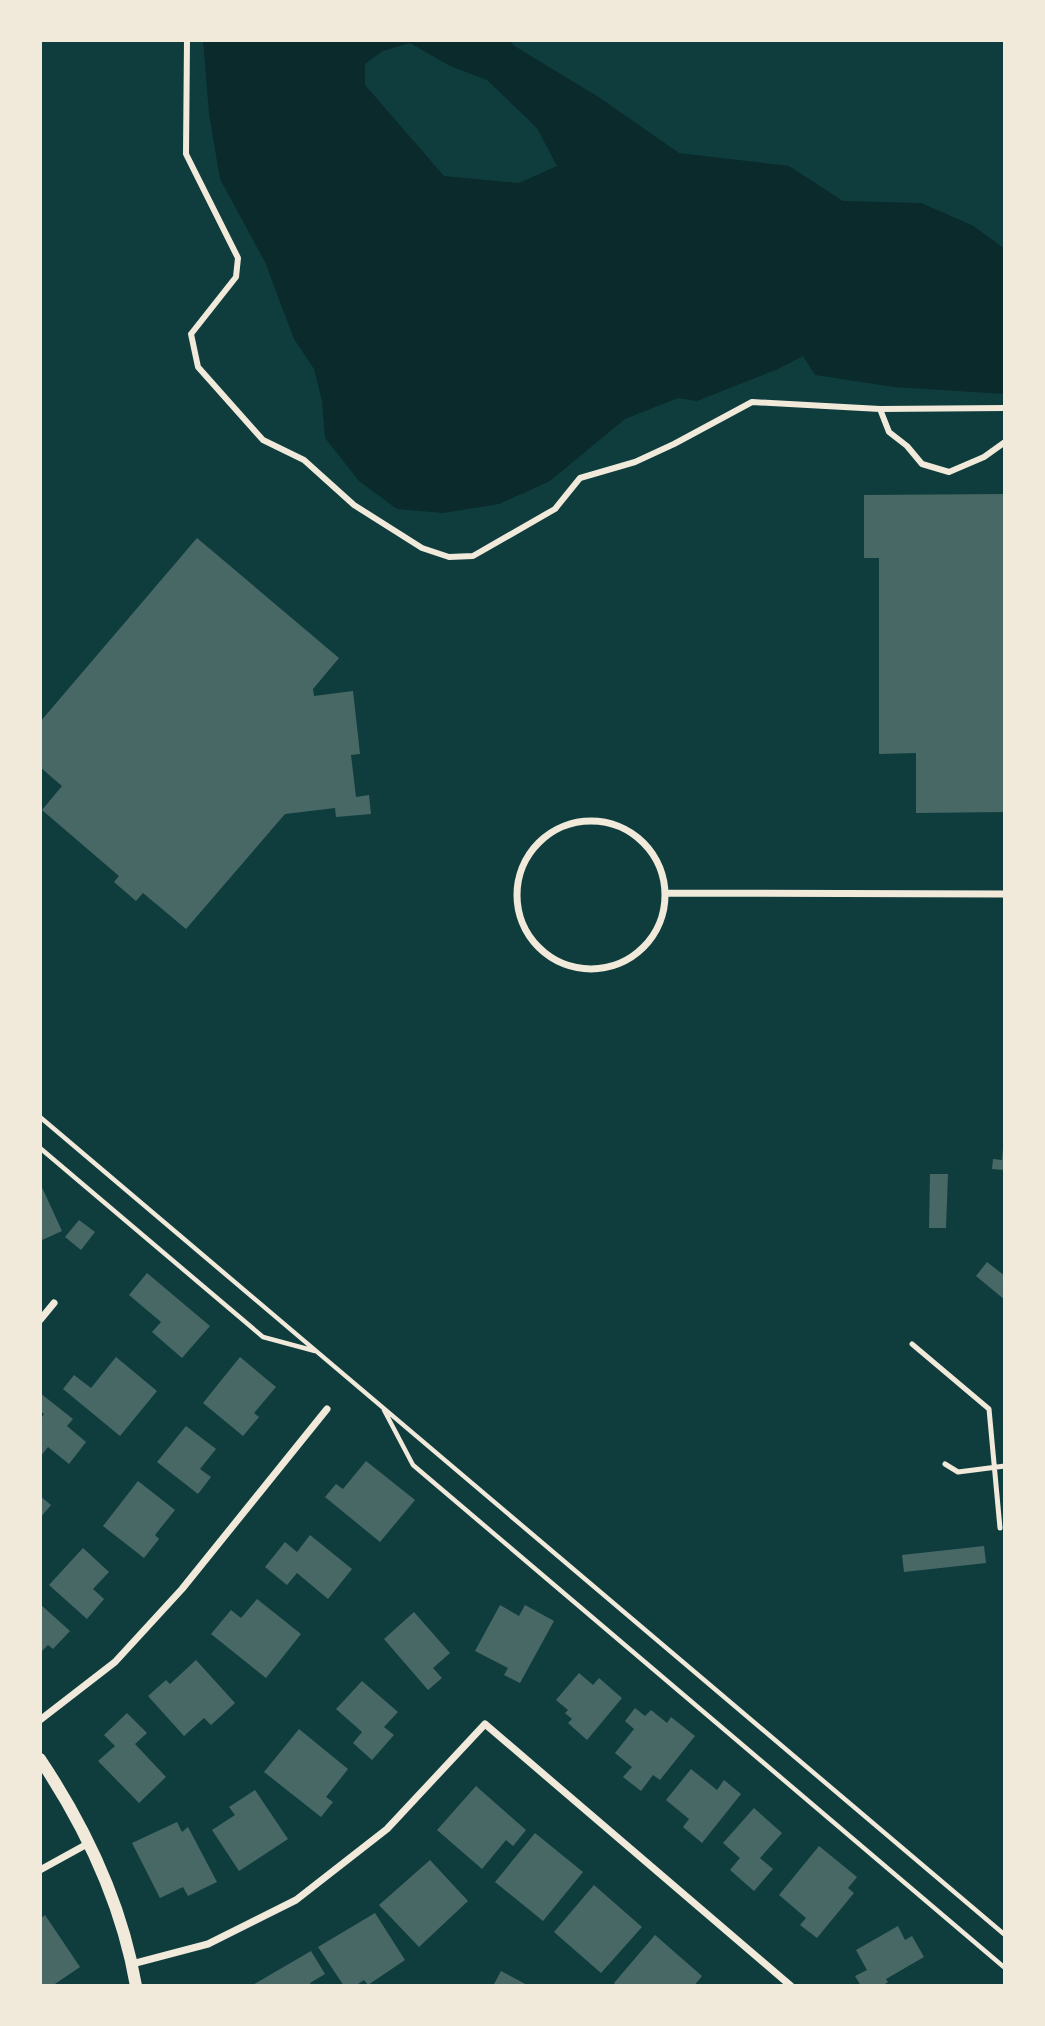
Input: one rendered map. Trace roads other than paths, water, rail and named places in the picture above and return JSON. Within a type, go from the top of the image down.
[{"type":"street","points":[[187,40],[186,154],[238,258],[236,277],[191,334],[198,367],[263,440],[304,460],[354,505],[422,548],[449,557],[473,556],[555,509],[580,478],[635,462],[752,402],[880,409],[1005,408]]},
{"type":"street","points":[[880,409],[889,432],[907,446],[922,464],[949,472],[984,457],[1005,442]]},
{"type":"street","points":[[582,821],[606,822],[629,831],[648,847],[660,868],[665,893],[661,916],[650,938],[633,955],[612,966],[588,969],[564,964],[543,952],[528,934],[519,912],[517,887],[524,863],[538,843],[558,828],[582,821]]},
{"type":"street","points":[[665,893],[1005,894]]},
{"type":"street","points":[[40,1320],[54,1303]]},
{"type":"street","points":[[40,1720],[115,1661],[182,1589],[327,1409]]},
{"type":"street","points":[[132,1964],[208,1944],[296,1900],[387,1829],[485,1724],[791,1986]]},
{"type":"street","points":[[40,1759],[61,1790],[89,1843],[107,1885],[132,1964],[136,1986]]},
{"type":"street","points":[[40,1870],[89,1843]]},
{"type":"lane","points":[[912,1344],[989,1409],[1000,1528]]},
{"type":"lane","points":[[945,1464],[958,1472],[1005,1466]]},
{"type":"water","points":[[203,40],[509,40],[679,153],[789,166],[843,201],[921,203],[972,225],[1005,249],[1005,394],[894,387],[815,375],[803,356],[778,369],[697,401],[678,398],[625,419],[550,481],[499,504],[443,513],[397,509],[359,481],[325,438],[322,401],[314,369],[294,339],[265,262],[220,179],[209,114]],"holes":[[[410,43],[450,66],[487,80],[537,128],[557,166],[519,183],[444,176],[365,85],[365,64],[383,51]]]}]
